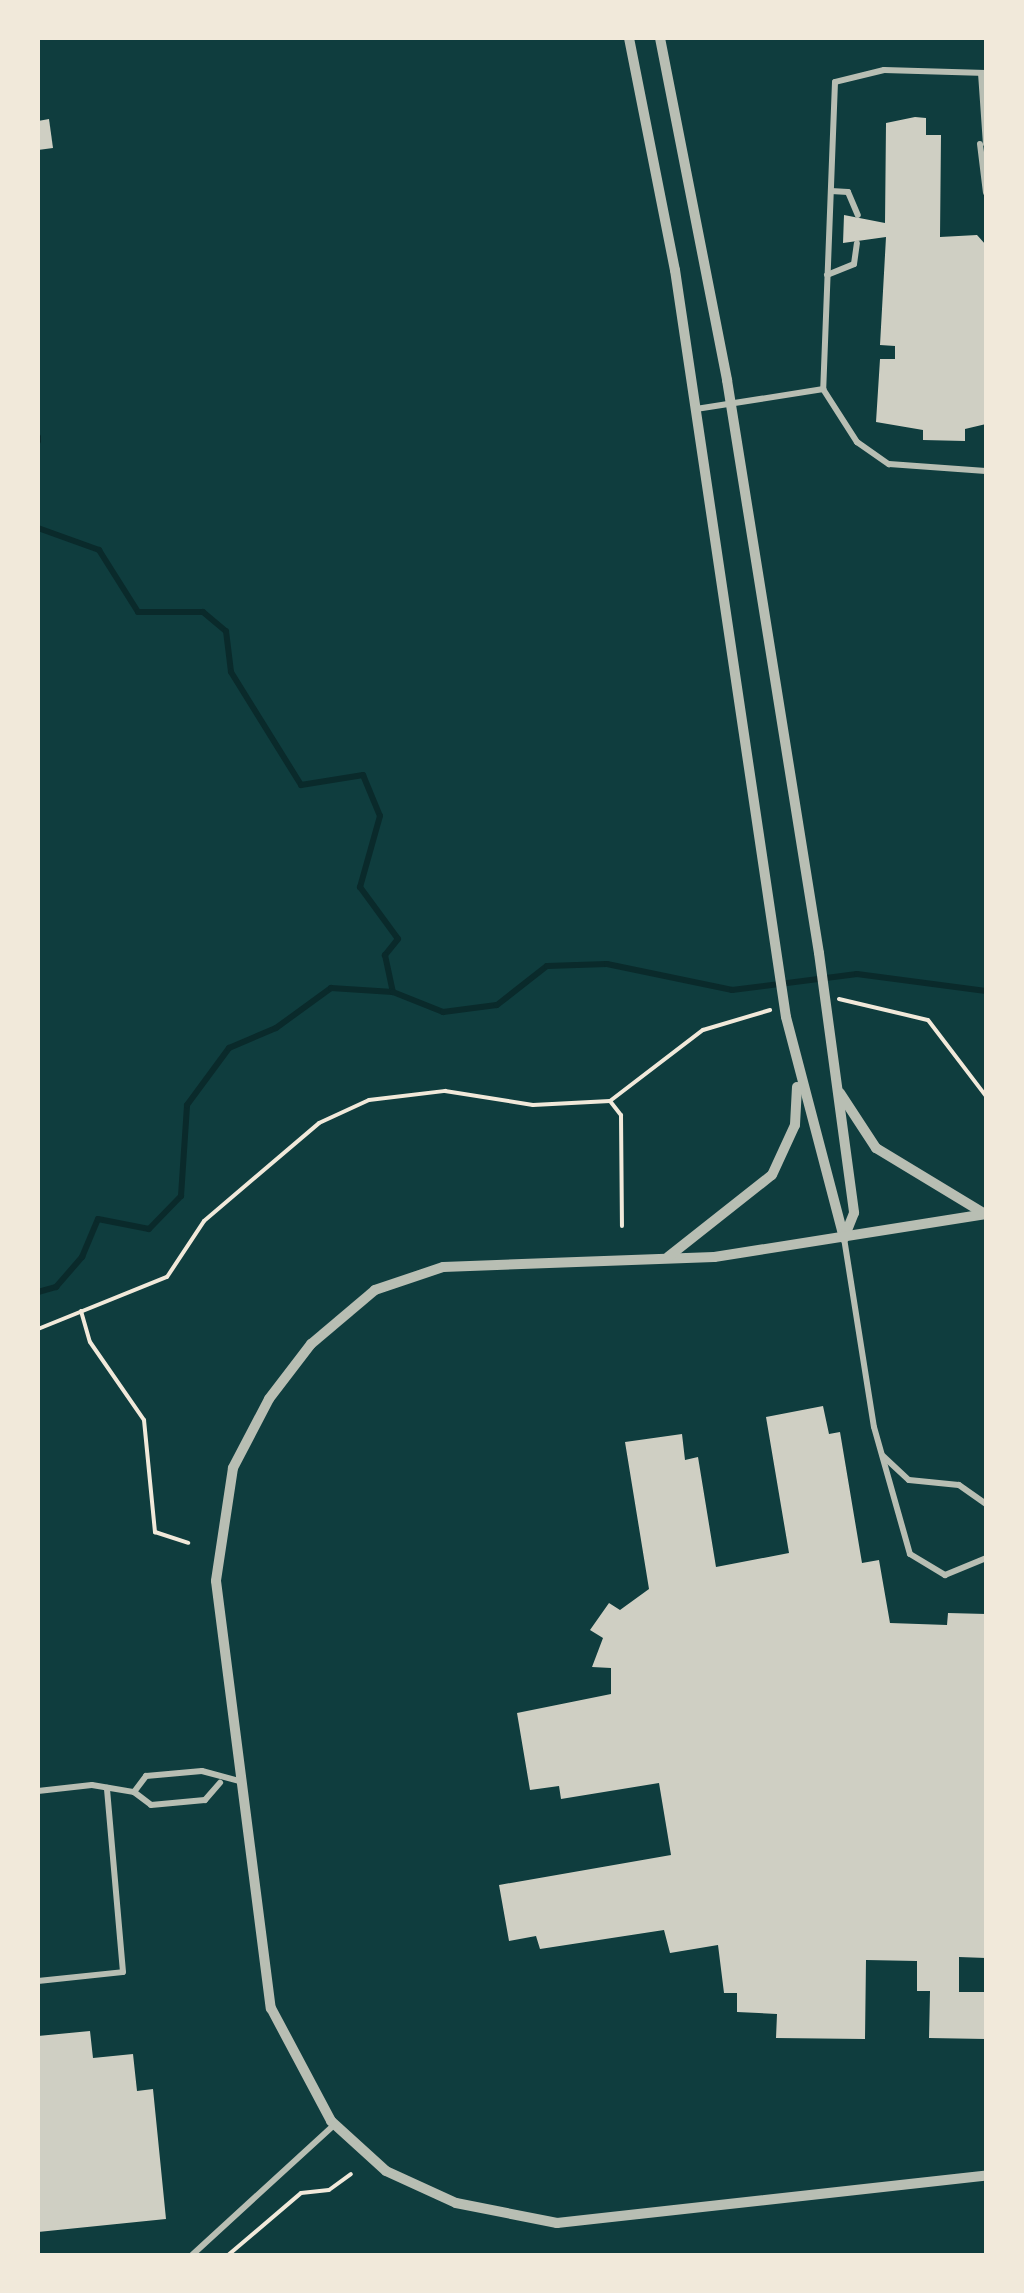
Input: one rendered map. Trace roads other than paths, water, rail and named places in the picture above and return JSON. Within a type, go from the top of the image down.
[{"type":"street","points":[[629,38],[695,410],[778,968],[798,1071],[844,1238]]},
{"type":"street","points":[[660,38],[730,403],[819,953],[854,1213],[844,1238]]},
{"type":"street","points":[[668,1257],[772,1174],[795,1124],[798,1071]]},
{"type":"street","points":[[839,1091],[876,1148],[986,1214]]},
{"type":"street","points":[[986,1214],[844,1238],[668,1257],[443,1267],[375,1290],[311,1344],[234,1468],[219,1532],[240,1782],[271,2008],[334,2124],[386,2171],[456,2203],[557,2224],[986,2176]]},
{"type":"lane","points":[[986,194],[984,73],[884,70],[835,82],[823,389],[857,442],[890,464],[986,471]]},
{"type":"lane","points":[[830,191],[848,192],[858,216]]},
{"type":"lane","points":[[828,275],[854,264],[856,243]]},
{"type":"lane","points":[[695,410],[823,389]]},
{"type":"lane","points":[[844,1238],[879,1450],[910,1554],[926,1572],[971,1570],[986,1558]]},
{"type":"lane","points":[[879,1450],[909,1480],[960,1484],[986,1504]]},
{"type":"lane","points":[[134,1792],[146,1776],[202,1771],[220,1783],[240,1782]]},
{"type":"lane","points":[[38,1791],[107,1788],[134,1792],[151,1804],[205,1800],[220,1783]]},
{"type":"lane","points":[[38,1981],[124,1972],[107,1788]]},
{"type":"lane","points":[[191,2256],[334,2124]]},
{"type":"waterway","points":[[38,528],[99,550],[138,612],[203,612],[226,631],[231,672],[301,785],[363,775],[380,816],[360,887],[398,939],[385,955],[393,992]]},
{"type":"waterway","points":[[38,1292],[56,1287],[82,1257],[98,1219],[149,1229],[181,1196],[187,1105],[229,1048],[276,1028],[331,988],[393,992],[443,1012],[497,1005],[547,966],[607,964],[732,990],[857,974],[986,991]]}]
